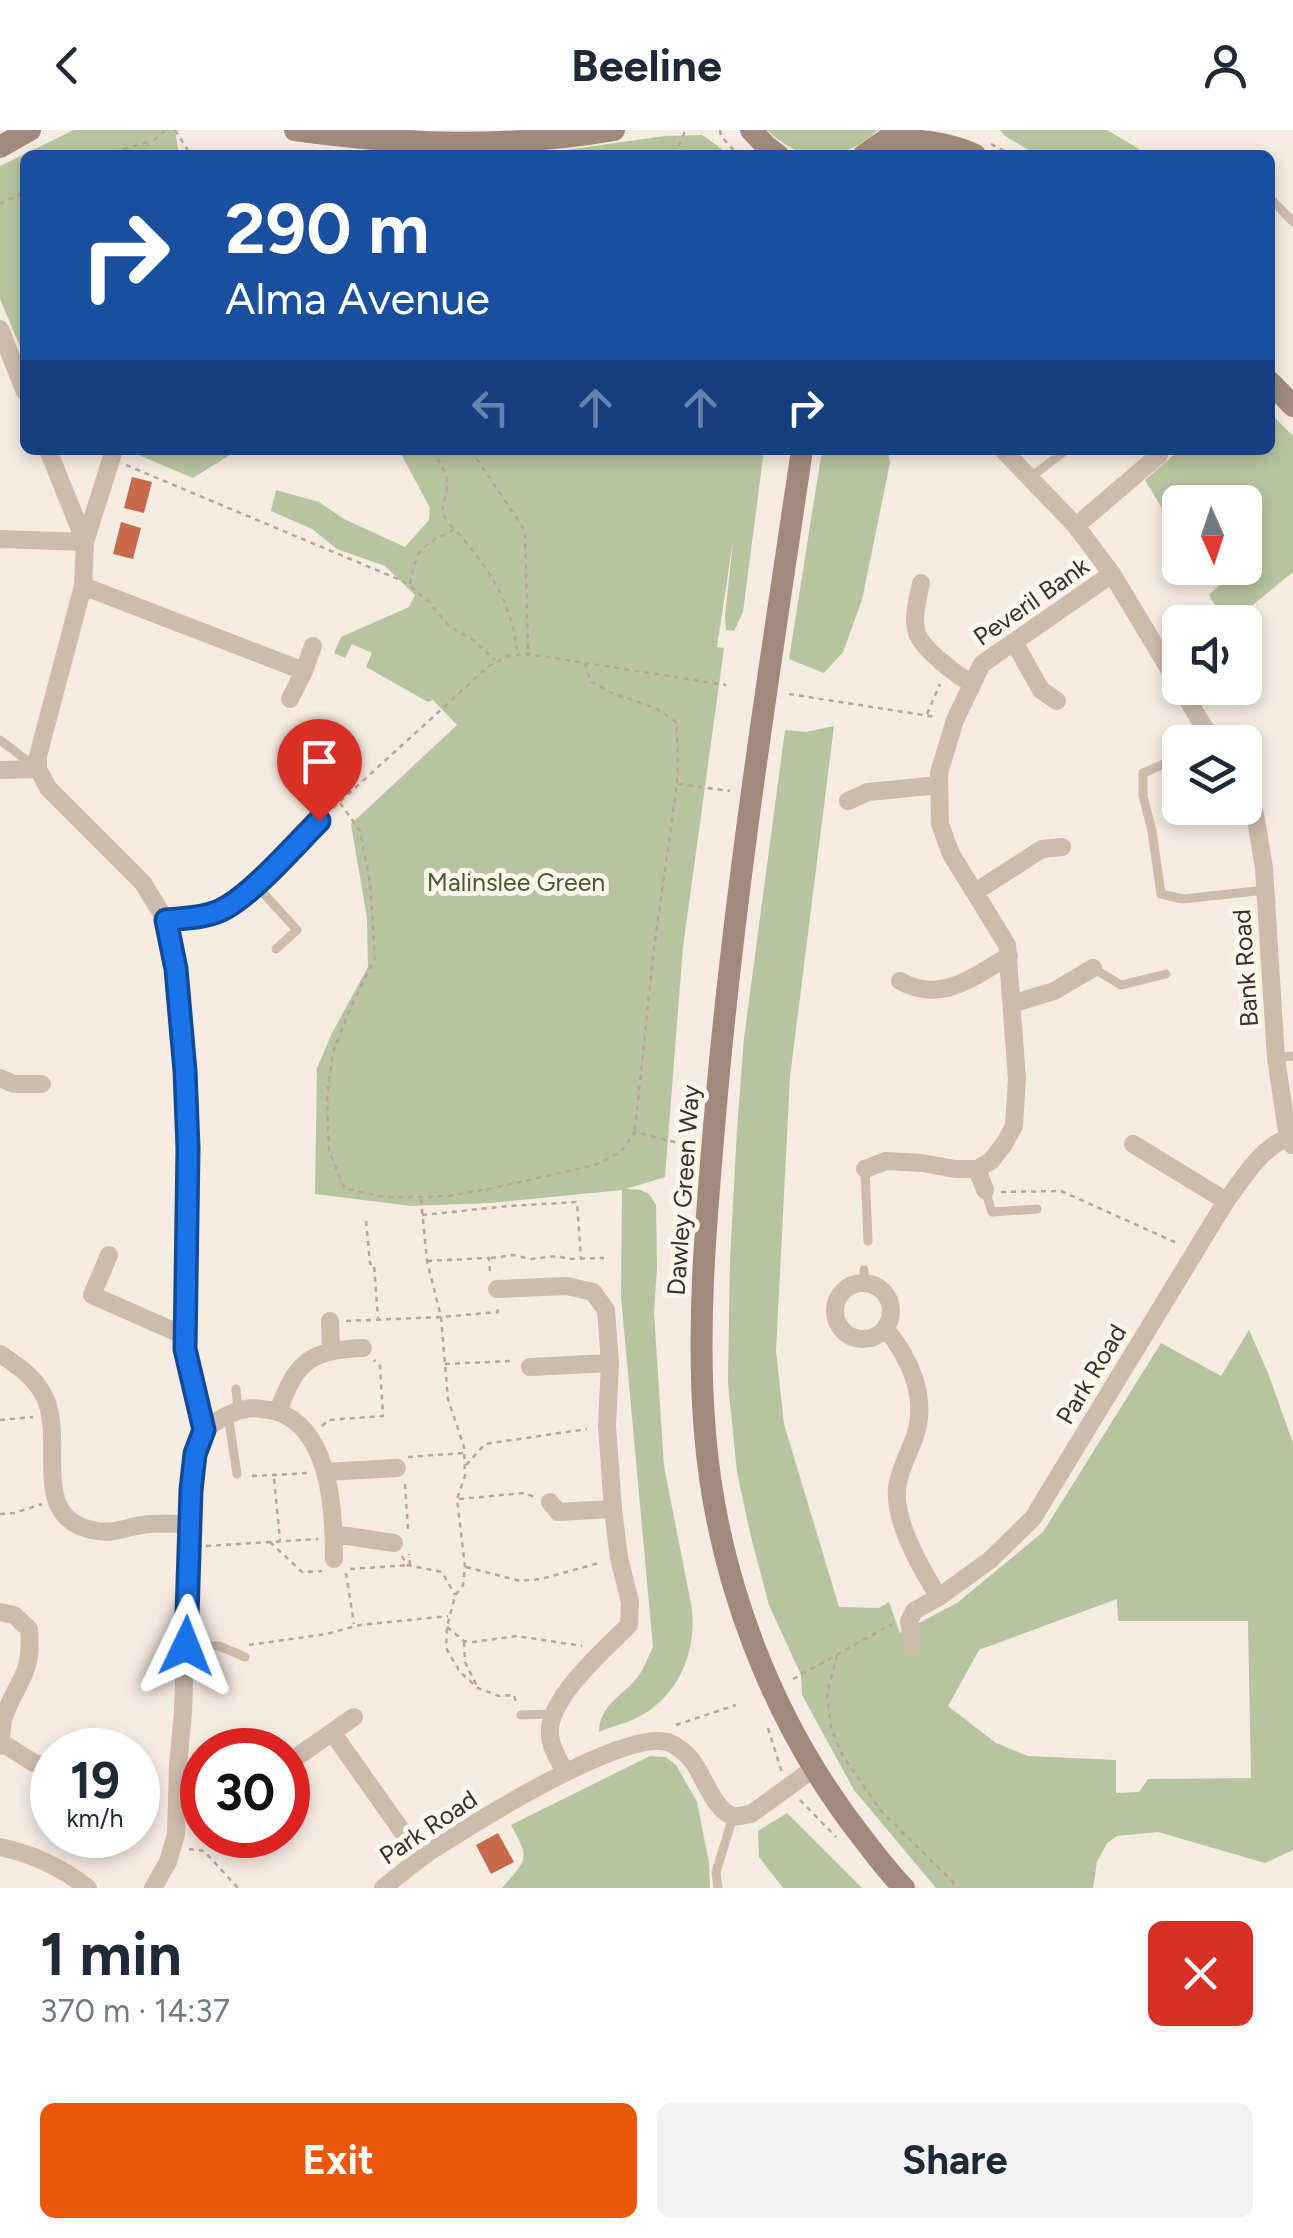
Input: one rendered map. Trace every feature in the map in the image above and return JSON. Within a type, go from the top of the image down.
[{"type":"main road","points":[[0,147],[30,130]]},
{"type":"main road","points":[[296,130],[414,143],[564,138],[606,131]]},
{"type":"main road","points":[[944,130],[973,147]]},
{"type":"main road","points":[[749,132],[772,150]]},
{"type":"main road","points":[[871,150],[892,135],[973,147]]},
{"type":"main road","points":[[1275,387],[1293,406]]},
{"type":"main road","name":"Dawley Green Way","points":[[801,455],[724,1001],[702,1329],[705,1435],[714,1499],[741,1608],[779,1705],[813,1769],[904,1888]]},
{"type":"street","points":[[0,329],[20,379]]},
{"type":"street","points":[[50,455],[85,542]]},
{"type":"street","points":[[113,455],[85,542],[83,586],[38,768],[48,788],[143,883],[166,920],[176,969],[185,1071],[185,1349],[204,1430]]},
{"type":"street","points":[[1007,455],[1076,526],[1112,574],[1203,725]]},
{"type":"street","points":[[1076,526],[1160,455]]},
{"type":"street","points":[[0,539],[85,542]]},
{"type":"street","name":"Peveril Bank","points":[[977,1168],[991,1162],[1014,1126],[1017,1079],[1009,956],[1007,945],[951,854],[940,824],[939,772],[954,720],[982,664],[1112,574]]},
{"type":"street","points":[[921,583],[916,609],[919,638],[972,684]]},
{"type":"street","points":[[83,586],[304,671]]},
{"type":"street","points":[[1014,642],[1041,690],[1057,701]]},
{"type":"street","points":[[290,699],[313,646]]},
{"type":"street","points":[[0,770],[38,768]]},
{"type":"street","points":[[848,801],[868,792],[939,785]]},
{"type":"street","points":[[166,920],[199,917],[232,904],[319,821]]},
{"type":"street","name":"Bank Road","points":[[1257,825],[1285,1057],[1291,1142]]},
{"type":"street","points":[[975,892],[1042,850],[1062,847]]},
{"type":"street","points":[[900,982],[917,991],[952,989],[1009,956]]},
{"type":"street","points":[[1012,1004],[1054,991],[1093,968]]},
{"type":"street","points":[[0,1078],[14,1084],[42,1084]]},
{"type":"street","name":"Park Road","points":[[911,1614],[990,1560],[1033,1518],[1226,1200],[1263,1155],[1279,1141],[1291,1142]]},
{"type":"street","points":[[1133,1144],[1226,1200]]},
{"type":"street","points":[[864,1169],[886,1161],[955,1170],[977,1168],[984,1190]]},
{"type":"street","points":[[109,1255],[88,1302],[185,1336]]},
{"type":"street","points":[[864,1276],[886,1295],[891,1312],[885,1328],[860,1339],[843,1330],[838,1322],[835,1313],[840,1295],[864,1276]]},
{"type":"street","points":[[497,1289],[568,1286],[593,1292],[606,1310],[610,1363],[607,1426],[613,1509],[630,1602],[629,1626],[553,1714],[549,1738],[564,1772]]},
{"type":"street","points":[[330,1322],[331,1351]]},
{"type":"street","points":[[885,1328],[913,1370],[918,1394],[916,1432],[897,1488],[899,1508],[910,1545],[939,1597]]},
{"type":"street","points":[[278,1412],[298,1369],[315,1356],[363,1348]]},
{"type":"street","points":[[0,1354],[34,1380],[45,1396],[52,1416],[54,1500],[74,1522],[95,1531],[112,1532],[151,1524],[188,1524]]},
{"type":"street","points":[[530,1367],[610,1363]]},
{"type":"street","points":[[153,1888],[168,1862],[176,1834],[188,1524],[195,1454],[204,1430],[218,1418],[254,1408],[289,1416],[308,1437],[325,1472],[340,1564]]},
{"type":"street","points":[[325,1472],[397,1468]]},
{"type":"street","points":[[550,1502],[558,1512],[613,1509]]},
{"type":"street","points":[[334,1536],[402,1545]]},
{"type":"street","points":[[0,1612],[14,1615],[29,1629],[31,1651],[24,1679],[3,1717],[1,1745],[30,1761]]},
{"type":"street","points":[[911,1614],[912,1645]]},
{"type":"street","points":[[310,1748],[354,1718]]},
{"type":"street","points":[[332,1732],[421,1858]]},
{"type":"street","name":"Park Road","points":[[383,1888],[436,1848],[564,1772],[626,1748],[654,1740],[666,1741]]},
{"type":"street","points":[[666,1741],[686,1752],[720,1808],[733,1817],[751,1814],[813,1769]]},
{"type":"street","points":[[0,1848],[39,1857],[88,1888]]},
{"type":"lane","points":[[1275,203],[1293,222]]},
{"type":"lane","points":[[1028,478],[1059,455]]},
{"type":"lane","points":[[0,740],[38,768]]},
{"type":"lane","points":[[1162,765],[1144,773],[1143,796],[1161,894],[1183,899],[1265,890]]},
{"type":"lane","points":[[255,884],[297,930],[276,949]]},
{"type":"lane","points":[[1093,968],[1121,985],[1166,974]]},
{"type":"lane","points":[[864,1169],[868,1241]]},
{"type":"lane","points":[[984,1190],[992,1212],[1036,1208]]},
{"type":"lane","points":[[236,1388],[233,1414],[237,1474]]},
{"type":"lane","points":[[186,1646],[226,1648],[245,1657]]},
{"type":"lane","points":[[521,1715],[553,1714]]},
{"type":"lane","points":[[718,1888],[716,1872],[733,1817]]},
{"type":"path","points":[[144,150],[166,130]]},
{"type":"path","points":[[121,150],[151,141]]},
{"type":"path","points":[[973,147],[994,146],[1002,150]]},
{"type":"path","points":[[115,455],[405,582],[449,626],[474,640],[498,662]]},
{"type":"path","points":[[435,455],[444,468],[448,486],[442,505],[445,519],[490,573],[511,614],[518,654]]},
{"type":"path","points":[[474,455],[524,531],[528,654]]},
{"type":"path","points":[[409,586],[415,556],[454,528]]},
{"type":"path","points":[[319,821],[490,666],[508,656],[528,654],[726,685]]},
{"type":"path","points":[[340,803],[360,831],[370,882],[375,958],[333,1052],[327,1095],[328,1150],[344,1188],[384,1197],[448,1196],[595,1165],[621,1152],[635,1132],[677,784],[676,722],[655,708],[612,694],[591,682],[586,663]]},
{"type":"path","points":[[927,715],[948,667]]},
{"type":"path","points":[[789,694],[954,720]]},
{"type":"path","points":[[677,784],[736,791]]},
{"type":"path","points":[[635,1132],[695,1147]]},
{"type":"path","points":[[984,1190],[1061,1191],[1195,1252]]},
{"type":"path","points":[[420,1197],[427,1261],[442,1317],[448,1399],[465,1466],[457,1498],[465,1567],[463,1585],[447,1627],[446,1648],[460,1672],[478,1688],[500,1696],[514,1696],[521,1715]]},
{"type":"path","points":[[422,1215],[577,1202],[581,1259]]},
{"type":"path","points":[[366,1220],[378,1320]]},
{"type":"path","points":[[427,1261],[513,1255],[531,1259],[604,1258]]},
{"type":"path","points":[[330,1322],[498,1312],[489,1258]]},
{"type":"path","points":[[308,1437],[329,1420],[383,1416],[380,1366],[363,1348]]},
{"type":"path","points":[[446,1364],[523,1360],[530,1367]]},
{"type":"path","points":[[0,1420],[52,1416]]},
{"type":"path","points":[[465,1466],[485,1444],[607,1426]]},
{"type":"path","points":[[408,1528],[404,1472],[397,1468],[403,1458],[464,1452]]},
{"type":"path","points":[[237,1474],[262,1477],[325,1472]]},
{"type":"path","points":[[274,1476],[280,1542]]},
{"type":"path","points":[[458,1499],[524,1493],[550,1502]]},
{"type":"path","points":[[0,1514],[54,1500]]},
{"type":"path","points":[[188,1547],[334,1536]]},
{"type":"path","points":[[270,1542],[302,1572],[340,1564],[410,1566],[442,1572],[456,1596]]},
{"type":"path","points":[[402,1545],[410,1566]]},
{"type":"path","points":[[402,1545],[410,1566]]},
{"type":"path","points":[[465,1567],[520,1580],[541,1580],[619,1558]]},
{"type":"path","points":[[340,1564],[355,1626]]},
{"type":"path","points":[[792,1679],[911,1614]]},
{"type":"path","points":[[226,1648],[326,1634],[355,1626],[450,1616]]},
{"type":"path","points":[[447,1627],[464,1641],[517,1636],[592,1647],[602,1653]]},
{"type":"path","points":[[464,1641],[465,1662],[478,1688]]},
{"type":"path","points":[[837,1655],[827,1695],[831,1728],[843,1756],[881,1811],[959,1888]]},
{"type":"path","points":[[666,1741],[672,1726],[736,1704]]},
{"type":"path","points":[[172,1847],[204,1850],[238,1888]]},
{"type":"green space","points":[[74,130],[175,130],[178,150],[33,150]]},
{"type":"green space","points":[[767,130],[878,130],[847,150],[797,150]]},
{"type":"green space","points":[[1000,130],[1107,130],[1141,150],[1029,150]]},
{"type":"green space","points":[[702,135],[723,150],[566,150],[665,136]]},
{"type":"green space","points":[[20,156],[20,346],[0,299],[0,166]]},
{"type":"green space","points":[[1275,418],[1293,436],[1293,572],[1253,605],[1215,605],[1209,595],[1219,585],[1262,585],[1262,485],[1162,485],[1162,508],[1145,480],[1173,455],[1275,455]]},
{"type":"green space","points":[[138,455],[230,455],[193,478]]},
{"type":"green space","name":"Malinslee Green","points":[[402,455],[763,455],[743,612],[734,631],[726,630],[733,541],[717,647],[724,648],[683,947],[665,1177],[626,1189],[641,1190],[656,1205],[654,1313],[664,1466],[693,1624],[683,1668],[668,1694],[639,1717],[599,1732],[607,1708],[637,1678],[653,1647],[621,1297],[622,1190],[411,1206],[315,1194],[317,1068],[368,967],[367,918],[351,824],[457,725],[433,700],[428,702],[366,667],[372,653],[352,644],[345,658],[334,653],[341,637],[409,607],[415,595],[385,566],[337,549],[312,529],[271,511],[276,490],[319,502],[344,519],[405,547],[429,520],[430,508]]},
{"type":"green space","points":[[821,455],[889,455],[862,600],[843,652],[824,673],[789,659]]},
{"type":"green space","points":[[834,726],[790,1077],[776,1351],[784,1424],[839,1607],[879,1608],[889,1602],[900,1633],[957,1603],[1043,1532],[1161,1343],[1221,1376],[1249,1330],[1293,1443],[1293,1850],[1265,1863],[1158,1832],[1117,1836],[1107,1843],[1097,1862],[1093,1888],[936,1888],[854,1790],[802,1695],[801,1675],[769,1605],[750,1533],[737,1472],[728,1384],[730,1259],[744,1038],[785,730],[806,732]],"holes":[[[1117,1599],[1118,1621],[1248,1621],[1251,1778],[1148,1779],[1139,1792],[1116,1793],[1116,1760],[1028,1756],[996,1743],[948,1706],[979,1650]]]},
{"type":"green space","points":[[650,1756],[666,1757],[676,1765],[697,1802],[710,1888],[502,1888],[523,1858],[511,1825]]},
{"type":"green space","points":[[787,1813],[862,1888],[783,1888],[759,1857],[758,1831]]},
{"type":"building","points":[[132,477],[152,482],[144,513],[124,508]]},
{"type":"building","points":[[121,522],[141,528],[133,559],[113,554]]},
{"type":"building","points":[[498,1833],[514,1862],[491,1874],[476,1845]]},
{"type":"route","points":[[186,1646],[188,1524],[195,1454],[204,1430],[185,1349],[185,1071],[176,969],[166,920],[199,917],[227,907],[319,821]]}]
